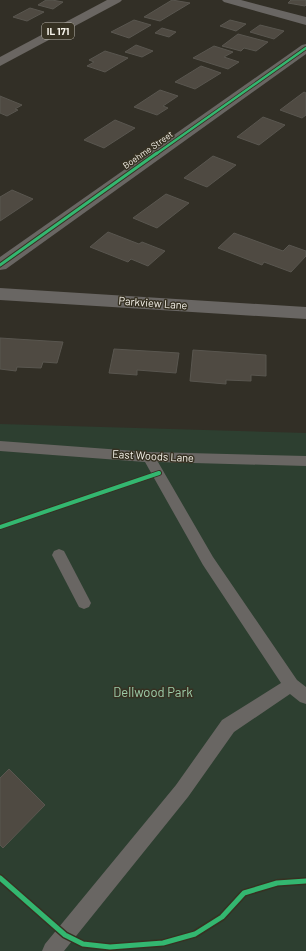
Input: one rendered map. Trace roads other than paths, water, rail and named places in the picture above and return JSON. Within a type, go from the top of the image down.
[{"type":"main road","name":"IL 171","points":[[0,62],[116,0]]},
{"type":"street","points":[[228,0],[306,21]]},
{"type":"street","name":"Boehme Street","points":[[0,265],[306,48]]},
{"type":"street","name":"Parkview Lane","points":[[0,294],[306,313]]},
{"type":"lane","name":"East Woods Lane","points":[[0,446],[149,456],[306,461]]},
{"type":"lane","points":[[149,456],[208,561],[292,685],[306,697]]},
{"type":"lane","points":[[59,555],[84,603]]},
{"type":"lane","points":[[52,951],[182,791],[228,726],[292,685]]},
{"type":"park label","name":"Dellwood Park","points":[[153,692]]}]
